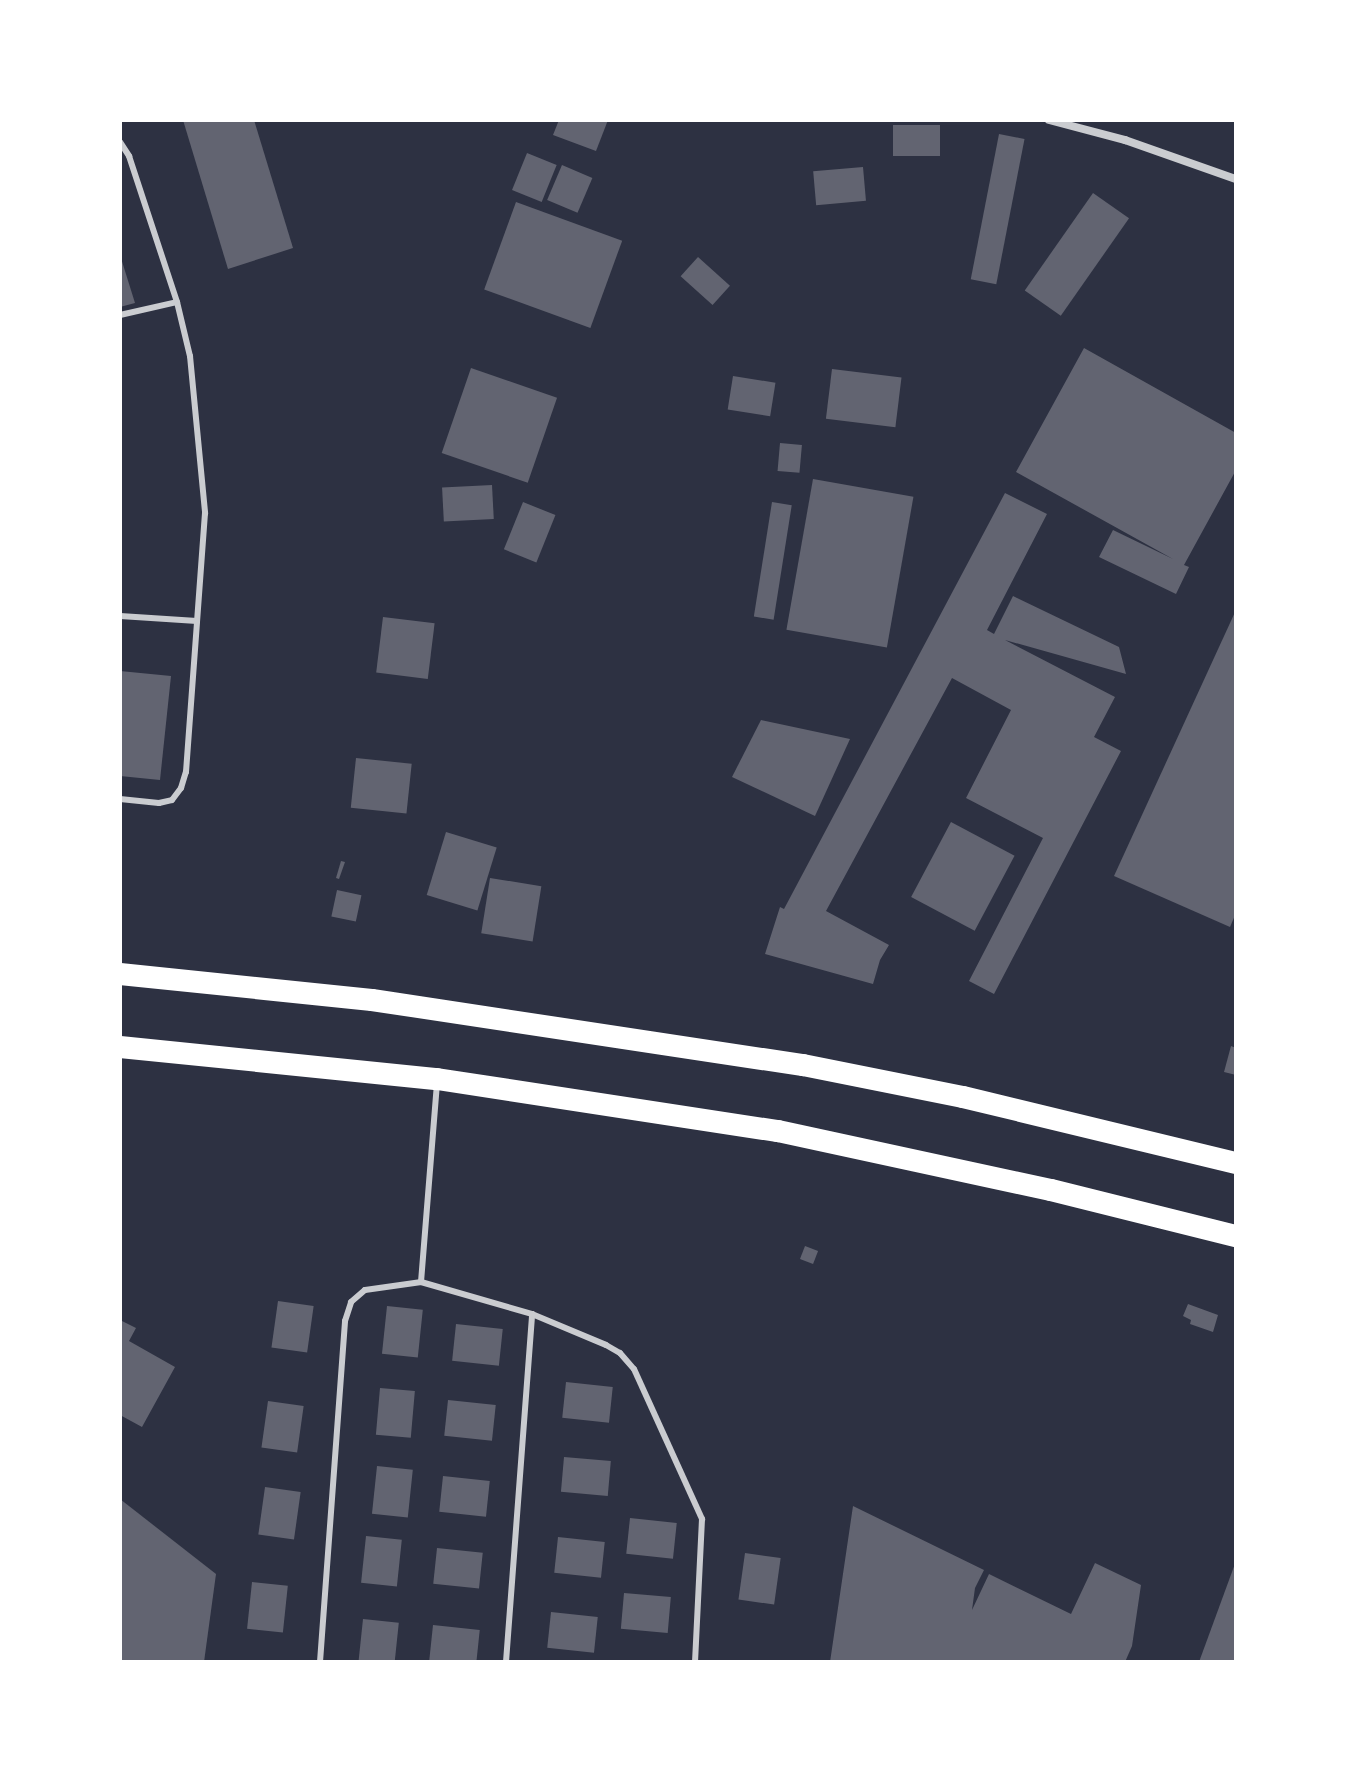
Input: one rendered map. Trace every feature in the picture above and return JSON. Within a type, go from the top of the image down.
[{"type":"highway","points":[[120,974],[372,1000],[803,1065],[963,1097],[1236,1163]]},
{"type":"highway","points":[[120,1047],[437,1079],[778,1131],[1051,1190],[1236,1236]]},
{"type":"street","points":[[1049,120],[1125,140],[1236,179]]},
{"type":"lane","points":[[120,142],[129,156],[177,302],[190,356],[205,513],[186,772],[181,788],[172,800],[159,803],[120,799]]},
{"type":"lane","points":[[120,315],[177,302]]},
{"type":"lane","points":[[120,616],[197,621]]},
{"type":"lane","points":[[421,1282],[437,1079]]},
{"type":"lane","points":[[320,1662],[345,1321],[351,1302],[365,1290],[421,1282],[532,1314],[606,1345],[620,1353],[634,1369],[702,1519],[695,1662]]},
{"type":"lane","points":[[506,1662],[532,1314]]},
{"type":"building","points":[[183,120],[254,120],[293,248],[228,269]]},
{"type":"building","points":[[559,120],[608,120],[596,151],[553,135]]},
{"type":"building","points":[[893,125],[940,125],[940,156],[893,156]]},
{"type":"building","points":[[999,134],[1025,139],[996,284],[971,279]]},
{"type":"building","points":[[527,153],[557,165],[542,202],[512,190]]},
{"type":"building","points":[[562,165],[592,178],[578,213],[547,200]]},
{"type":"building","points":[[863,167],[866,201],[816,205],[813,171]]},
{"type":"building","points":[[1093,193],[1129,218],[1061,316],[1025,290]]},
{"type":"building","points":[[516,202],[622,241],[590,328],[484,289]]},
{"type":"building","points":[[120,255],[135,303],[120,307]]},
{"type":"building","points":[[698,257],[730,286],[713,305],[681,276]]},
{"type":"building","points":[[1084,348],[1236,433],[1236,470],[1184,565],[1189,567],[1176,594],[1099,557],[1113,530],[1173,559],[1016,472]]},
{"type":"building","points":[[471,368],[557,398],[528,483],[442,453]]},
{"type":"building","points":[[832,369],[901,378],[895,427],[826,419]]},
{"type":"building","points":[[733,376],[775,383],[770,416],[728,410]]},
{"type":"building","points":[[780,443],[802,445],[799,473],[778,471]]},
{"type":"building","points":[[813,479],[913,497],[887,647],[786,630]]},
{"type":"building","points":[[492,485],[494,519],[444,522],[442,488]]},
{"type":"building","points":[[1005,493],[1047,514],[987,630],[994,634],[1013,596],[1119,647],[1126,674],[1005,640],[1115,697],[1094,737],[1121,751],[994,994],[969,981],[1043,838],[966,798],[1011,710],[952,678],[826,911],[889,945],[880,960],[873,984],[765,954],[780,907],[784,909]]},
{"type":"building","points":[[523,502],[555,515],[536,562],[504,549]]},
{"type":"building","points":[[772,502],[792,505],[774,620],[754,617]]},
{"type":"building","points":[[1236,610],[1236,913],[1230,927],[1114,876]]},
{"type":"building","points":[[383,617],[435,623],[428,679],[376,673]]},
{"type":"building","points":[[120,671],[171,676],[160,780],[120,776]]},
{"type":"building","points":[[761,720],[850,739],[815,816],[732,777]]},
{"type":"building","points":[[356,758],[412,764],[406,814],[351,808]]},
{"type":"building","points":[[951,822],[1015,856],[975,931],[911,897]]},
{"type":"building","points":[[446,832],[497,847],[477,911],[427,895]]},
{"type":"building","points":[[341,861],[345,862],[339,879],[336,878]]},
{"type":"building","points":[[490,878],[541,886],[533,941],[481,933]]},
{"type":"building","points":[[337,890],[361,895],[356,922],[331,916]]},
{"type":"building","points":[[1231,1046],[1236,1048],[1236,1075],[1224,1072]]},
{"type":"building","points":[[805,1246],[818,1251],[813,1264],[800,1259]]},
{"type":"building","points":[[278,1301],[314,1306],[307,1353],[271,1348]]},
{"type":"building","points":[[1188,1304],[1218,1315],[1213,1332],[1190,1324],[1191,1320],[1183,1316]]},
{"type":"building","points":[[387,1306],[423,1310],[418,1358],[382,1354]]},
{"type":"building","points":[[120,1320],[136,1328],[129,1341],[175,1367],[142,1427],[120,1415]]},
{"type":"building","points":[[456,1324],[503,1329],[499,1366],[452,1361]]},
{"type":"building","points":[[566,1382],[613,1387],[609,1423],[562,1418]]},
{"type":"building","points":[[380,1388],[415,1391],[411,1438],[376,1435]]},
{"type":"building","points":[[448,1400],[496,1405],[492,1441],[444,1436]]},
{"type":"building","points":[[268,1401],[304,1406],[297,1453],[261,1448]]},
{"type":"building","points":[[564,1457],[611,1461],[608,1496],[561,1492]]},
{"type":"building","points":[[377,1466],[413,1470],[408,1518],[372,1514]]},
{"type":"building","points":[[443,1476],[490,1481],[486,1517],[439,1512]]},
{"type":"building","points":[[265,1487],[301,1492],[294,1540],[258,1535]]},
{"type":"building","points":[[120,1499],[216,1574],[204,1662],[120,1662]]},
{"type":"building","points":[[853,1506],[984,1570],[975,1588],[972,1610],[989,1574],[1071,1614],[1095,1563],[1141,1585],[1132,1646],[1125,1662],[830,1662]]},
{"type":"building","points":[[630,1518],[677,1523],[673,1559],[626,1554]]},
{"type":"building","points":[[366,1536],[402,1540],[397,1587],[361,1583]]},
{"type":"building","points":[[558,1537],[605,1542],[601,1578],[554,1573]]},
{"type":"building","points":[[437,1548],[483,1553],[479,1589],[433,1584]]},
{"type":"building","points":[[745,1553],[781,1558],[774,1605],[738,1600]]},
{"type":"building","points":[[1236,1561],[1236,1662],[1199,1662]]},
{"type":"building","points":[[252,1582],[288,1586],[283,1633],[247,1629]]},
{"type":"building","points":[[624,1593],[671,1597],[668,1633],[621,1629]]},
{"type":"building","points":[[551,1612],[598,1617],[594,1653],[547,1648]]},
{"type":"building","points":[[363,1619],[399,1623],[395,1662],[359,1662]]},
{"type":"building","points":[[433,1625],[480,1630],[476,1662],[429,1661]]}]
